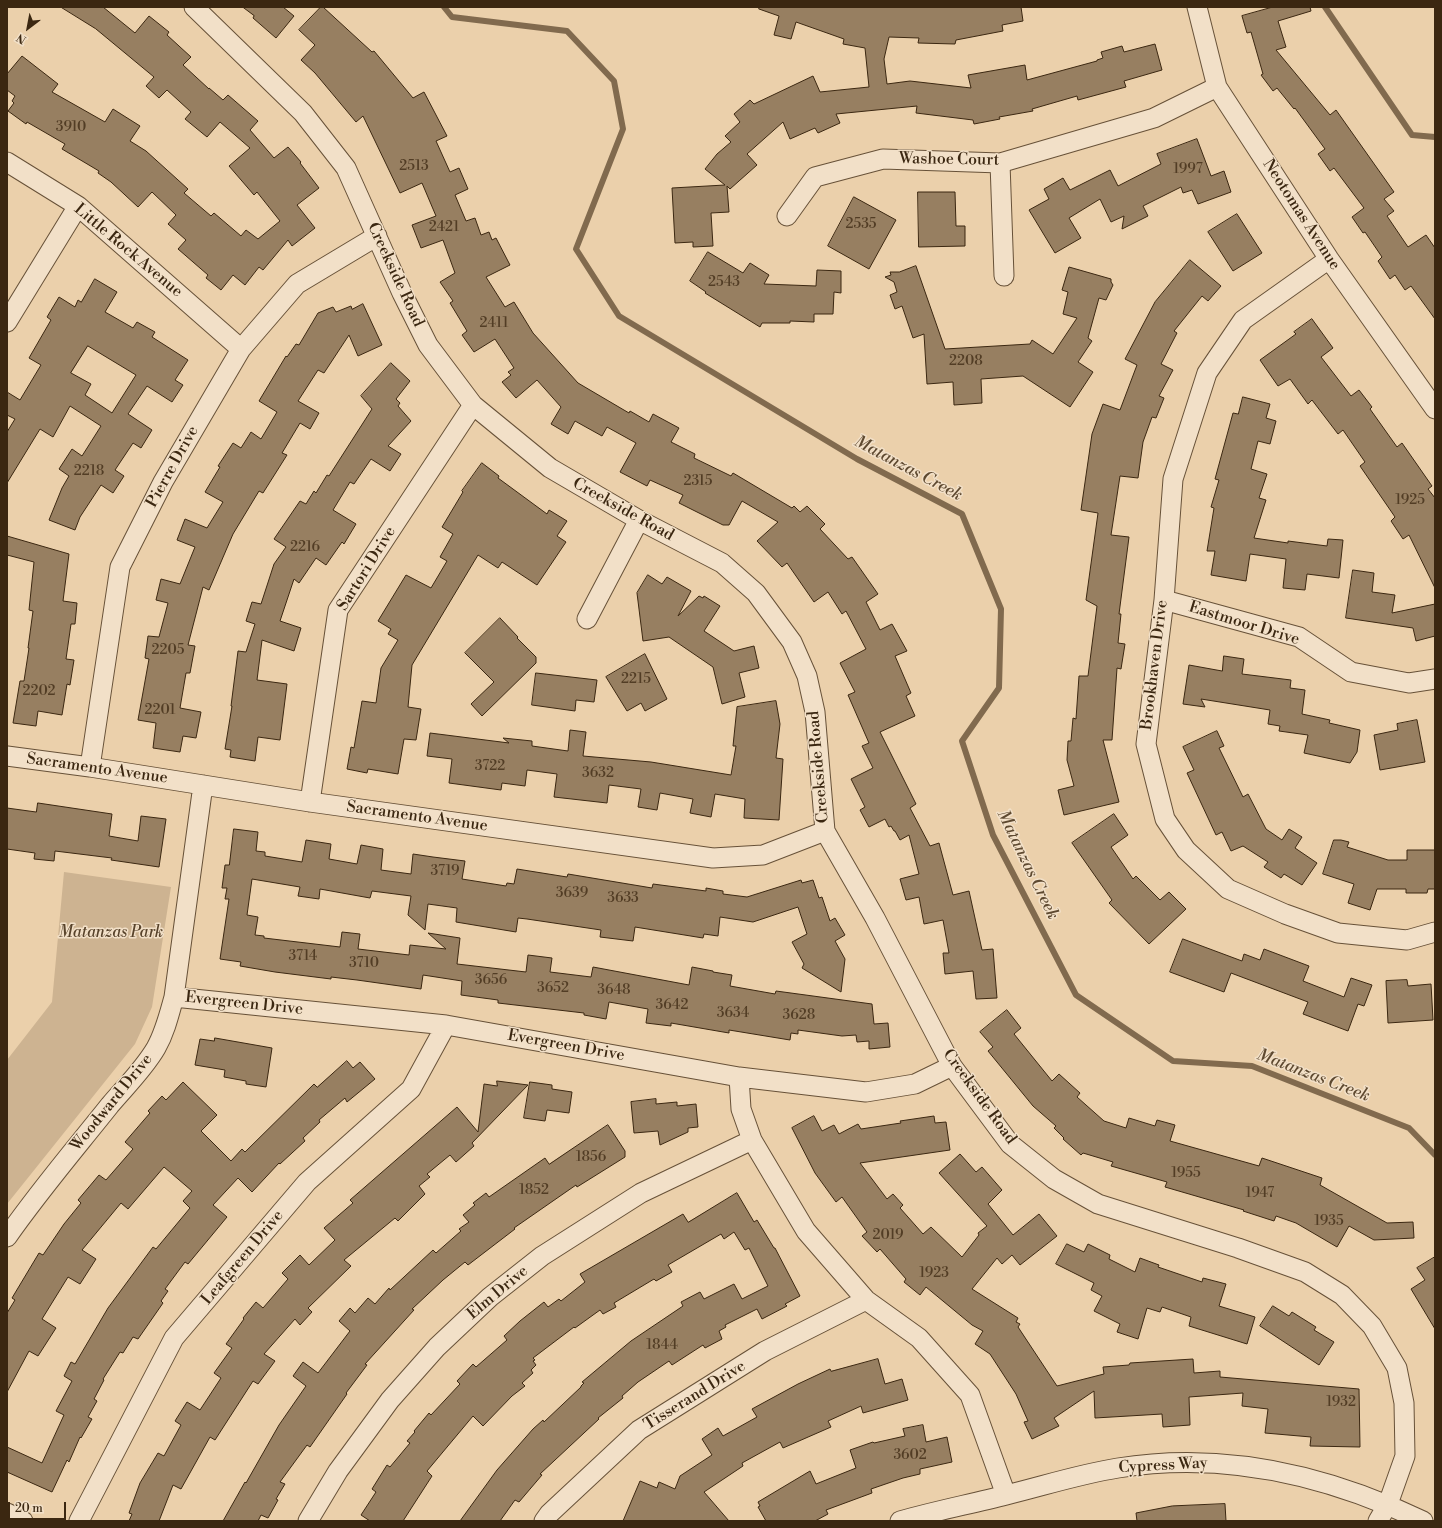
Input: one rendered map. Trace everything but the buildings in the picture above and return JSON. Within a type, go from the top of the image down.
[{"type":"street","name":"Creekside Road","points":[[194,7],[303,113],[346,168],[402,293],[428,345],[473,405],[550,468],[639,520],[722,563],[756,593],[792,642],[807,676],[815,712],[825,831],[875,918],[952,1066],[1010,1144],[1054,1180],[1098,1204],[1238,1248],[1305,1272],[1342,1295],[1372,1326],[1397,1368],[1404,1403],[1405,1456],[1388,1504],[1378,1521]]},
{"type":"street","name":"Neotomas Avenue","points":[[1197,7],[1217,87],[1329,259],[1435,409]]},
{"type":"street","name":"Washoe Court","points":[[787,216],[815,177],[883,159],[1000,163],[1154,118],[1217,87]]},
{"type":"street","name":"Little Rock Avenue","points":[[7,162],[78,206],[242,349]]},
{"type":"street","points":[[1000,163],[1004,276]]},
{"type":"street","points":[[7,322],[78,206]]},
{"type":"street","name":"Pierre Drive","points":[[90,767],[120,567],[163,482],[242,349],[298,284],[377,236]]},
{"type":"street","name":"Brookhaven Drive","points":[[1329,259],[1243,320],[1207,373],[1173,479],[1164,600],[1146,744],[1165,819],[1186,850],[1228,888],[1285,914],[1338,933],[1407,940],[1435,932]]},
{"type":"street","name":"Sartori Drive","points":[[310,802],[338,610],[473,405]]},
{"type":"street","points":[[587,619],[639,520]]},
{"type":"street","name":"Eastmoor Drive","points":[[1164,600],[1299,637],[1351,672],[1409,683],[1435,679]]},
{"type":"street","name":"Sacramento Avenue","points":[[7,756],[203,784],[310,802],[713,858],[763,855],[825,831]]},
{"type":"street","name":"Woodward Drive","points":[[7,1237],[31,1202],[141,1070],[156,1048],[166,1026],[174,997],[203,784]]},
{"type":"street","name":"Evergreen Drive","points":[[174,997],[446,1025],[739,1077],[866,1092],[915,1084],[952,1066]]},
{"type":"street","name":"Leafgreen Drive","points":[[80,1521],[174,1338],[307,1182],[411,1089],[446,1025]]},
{"type":"street","points":[[739,1077],[741,1109],[752,1140],[806,1231],[866,1300],[919,1338],[970,1395],[1006,1495]]},
{"type":"street","name":"Elm Drive","points":[[308,1521],[338,1471],[390,1400],[437,1347],[490,1297],[542,1256],[641,1193],[752,1140]]},
{"type":"street","name":"Tisserand Drive","points":[[544,1521],[549,1514],[639,1430],[765,1351],[866,1300]]},
{"type":"street","name":"Cypress Way","points":[[900,1521],[1118,1468],[1166,1463],[1192,1463],[1249,1466],[1270,1469],[1313,1479],[1388,1504],[1423,1521]]},
{"type":"street","points":[[7,1513],[23,1521]]},
{"type":"green space","name":"Matanzas Park","points":[[64,872],[171,887],[152,1007],[135,1044],[7,1204],[7,1060],[52,1002]]},
{"type":"waterway","name":"Matanzas Creek","points":[[444,7],[452,17],[567,31],[614,81],[623,129],[576,249],[619,316],[857,459],[962,514],[1001,609],[999,688],[962,741],[993,835],[1076,995],[1173,1061],[1252,1066],[1409,1128],[1435,1155]]},
{"type":"waterway","points":[[1325,7],[1412,135],[1435,137]]}]
